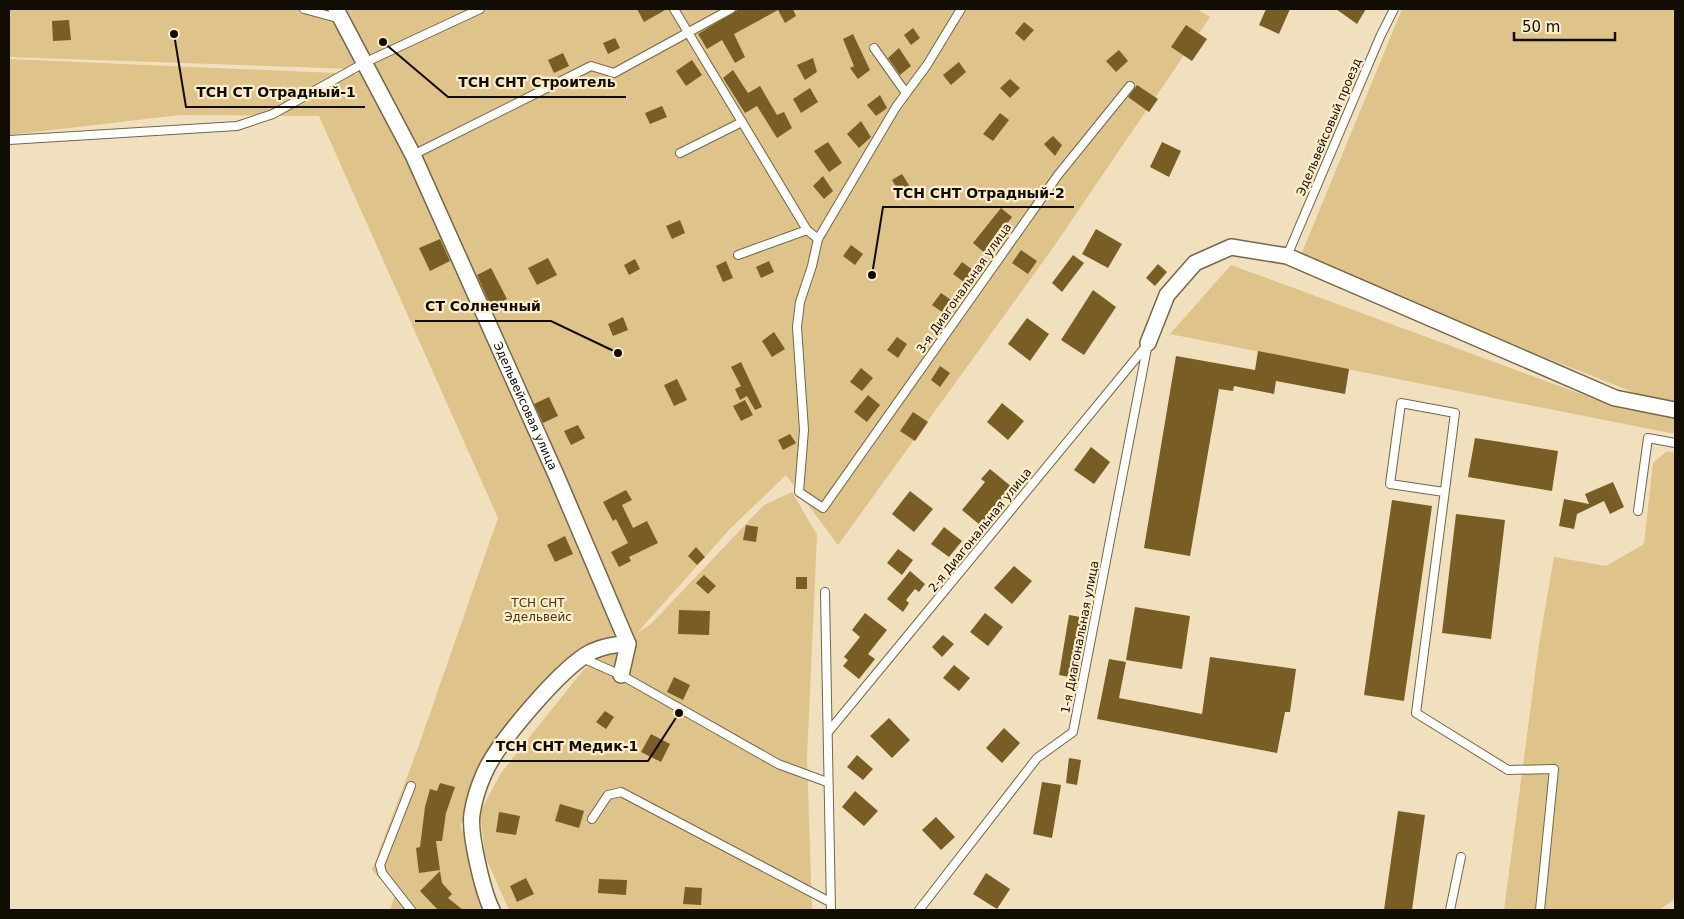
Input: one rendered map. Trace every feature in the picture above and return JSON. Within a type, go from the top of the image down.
[{"type":"street","name":"Эдельвейсовая улица","points":[[340,14],[364,64],[413,155],[553,469],[628,644]]},
{"type":"street","points":[[1148,343],[1167,295],[1195,263],[1231,247],[1287,256],[1615,398],[1675,410]]},
{"type":"street","points":[[492,910],[475,848],[472,815],[484,773],[504,742],[577,661],[608,645],[628,644],[621,675]]},
{"type":"lane","points":[[304,9],[340,14]]},
{"type":"lane","points":[[9,140],[236,126],[273,114],[364,64],[480,9]]},
{"type":"lane","points":[[674,9],[807,230],[818,239],[896,107],[941,42],[961,9]]},
{"type":"lane","points":[[413,155],[591,66],[614,74],[731,9]]},
{"type":"lane","name":"Эдельвейсовый проезд","points":[[1287,256],[1380,37],[1394,9]]},
{"type":"lane","points":[[874,48],[906,93]]},
{"type":"lane","name":"3-я Диагональная улица","points":[[818,239],[812,266],[800,302],[797,327],[804,430],[799,492],[823,508],[1058,175],[1130,86]]},
{"type":"lane","points":[[680,153],[742,122]]},
{"type":"lane","points":[[738,255],[807,230]]},
{"type":"lane","name":"2-я Диагональная улица","points":[[829,731],[1148,343]]},
{"type":"lane","name":"1-я Диагональная улица","points":[[919,910],[1037,758],[1073,732],[1148,343]]},
{"type":"lane","points":[[1444,492],[1390,484],[1401,403],[1456,413],[1416,713],[1508,770],[1554,769],[1540,910]]},
{"type":"lane","points":[[1638,511],[1648,438],[1675,443]]},
{"type":"lane","points":[[592,819],[608,795],[621,792],[830,906],[829,731],[825,592]]},
{"type":"lane","points":[[589,661],[621,675],[778,764],[828,782]]},
{"type":"lane","points":[[411,786],[380,865],[382,873],[412,910]]},
{"type":"lane","points":[[1450,910],[1461,857]]},
{"type":"green space","name":"ТСН СНТ Эдельвейс","points":[[1197,9],[1210,17],[1050,252],[838,545],[786,475],[729,530],[637,633],[651,624],[764,505],[792,492],[817,535],[807,757],[812,910],[509,910],[485,856],[480,812],[501,773],[584,669],[617,647],[582,663],[516,737],[460,826],[499,910],[390,910],[395,895],[372,870],[419,745],[498,518],[319,116],[180,115],[9,135],[9,59],[357,74],[354,69],[9,57],[9,10]]},
{"type":"green space","points":[[1402,9],[1675,9],[1675,402],[1658,402],[1299,260]]},
{"type":"green space","points":[[1231,265],[1622,409],[1675,417],[1675,434],[1170,334]]},
{"type":"green space","points":[[1667,451],[1675,453],[1675,899],[1659,910],[1504,910],[1539,644],[1554,557],[1606,566],[1644,544],[1653,463]]},
{"type":"building","points":[[637,9],[667,9],[644,22]]},
{"type":"building","points":[[739,9],[793,9],[796,16],[785,23],[778,10],[734,34],[745,57],[735,63],[722,40],[707,49],[698,34]]},
{"type":"building","points":[[1266,9],[1290,9],[1279,34],[1259,25]]},
{"type":"building","points":[[1336,9],[1366,9],[1357,24]]},
{"type":"building","points":[[69,20],[71,40],[53,41],[52,21]]},
{"type":"building","points":[[1024,22],[1034,30],[1024,41],[1015,33]]},
{"type":"building","points":[[1186,25],[1207,39],[1192,61],[1171,47]]},
{"type":"building","points":[[913,28],[920,38],[911,45],[904,35]]},
{"type":"building","points":[[853,34],[870,70],[858,79],[850,68],[854,66],[843,39]]},
{"type":"building","points":[[615,38],[620,48],[608,54],[603,43]]},
{"type":"building","points":[[899,48],[911,66],[900,75],[888,58]]},
{"type":"building","points":[[1119,50],[1128,61],[1116,72],[1106,61]]},
{"type":"building","points":[[563,53],[569,66],[554,73],[548,60]]},
{"type":"building","points":[[813,58],[817,72],[805,80],[797,65]]},
{"type":"building","points":[[692,60],[702,75],[686,86],[676,71]]},
{"type":"building","points":[[959,62],[966,72],[951,85],[943,75]]},
{"type":"building","points":[[733,70],[748,93],[760,86],[777,115],[784,112],[792,128],[777,138],[757,106],[745,113],[723,78]]},
{"type":"building","points":[[1010,79],[1020,88],[1010,98],[1000,88]]},
{"type":"building","points":[[1137,85],[1158,99],[1149,112],[1128,97]]},
{"type":"building","points":[[810,88],[818,102],[801,113],[793,99]]},
{"type":"building","points":[[880,95],[887,108],[876,116],[867,105]]},
{"type":"building","points":[[662,106],[667,117],[650,124],[645,113]]},
{"type":"building","points":[[1000,113],[1009,120],[993,141],[983,134]]},
{"type":"building","points":[[861,121],[871,137],[859,148],[847,134]]},
{"type":"building","points":[[1053,136],[1062,145],[1055,156],[1044,144]]},
{"type":"building","points":[[828,142],[842,163],[829,172],[814,151]]},
{"type":"building","points":[[1162,142],[1181,151],[1169,177],[1150,167]]},
{"type":"building","points":[[902,174],[912,190],[902,196],[892,180]]},
{"type":"building","points":[[823,176],[833,191],[824,199],[813,186]]},
{"type":"building","points":[[1001,208],[1012,217],[992,244],[994,246],[987,255],[973,243]]},
{"type":"building","points":[[680,220],[685,233],[672,239],[666,226]]},
{"type":"building","points":[[1096,229],[1122,244],[1108,268],[1082,254]]},
{"type":"building","points":[[440,239],[450,261],[430,271],[419,248]]},
{"type":"building","points":[[851,245],[863,254],[855,265],[843,256]]},
{"type":"building","points":[[1021,250],[1037,261],[1028,274],[1012,263]]},
{"type":"building","points":[[1073,255],[1084,263],[1062,292],[1052,283]]},
{"type":"building","points":[[548,258],[557,275],[537,285],[528,268]]},
{"type":"building","points":[[635,259],[640,269],[629,275],[624,265]]},
{"type":"building","points":[[726,261],[733,278],[723,282],[716,266]]},
{"type":"building","points":[[769,261],[774,272],[761,278],[756,267]]},
{"type":"building","points":[[962,262],[977,273],[968,285],[953,274]]},
{"type":"building","points":[[1158,264],[1167,272],[1155,286],[1146,278]]},
{"type":"building","points":[[491,268],[507,299],[491,307],[477,275]]},
{"type":"building","points":[[1093,290],[1116,307],[1084,355],[1061,340]]},
{"type":"building","points":[[941,293],[954,302],[945,314],[932,305]]},
{"type":"building","points":[[623,317],[628,330],[613,336],[608,324]]},
{"type":"building","points":[[1027,318],[1049,334],[1030,361],[1008,344]]},
{"type":"building","points":[[774,332],[785,349],[772,357],[762,341]]},
{"type":"building","points":[[897,337],[907,344],[898,358],[887,350]]},
{"type":"building","points":[[1258,351],[1349,369],[1345,394],[1276,381],[1274,394],[1234,386],[1233,391],[1219,389],[1190,556],[1144,548],[1176,356],[1255,370]]},
{"type":"building","points":[[741,362],[762,407],[755,410],[747,396],[740,400],[735,389],[741,386],[731,367]]},
{"type":"building","points":[[940,366],[950,373],[940,387],[931,380]]},
{"type":"building","points":[[861,368],[873,378],[862,391],[850,382]]},
{"type":"building","points":[[677,379],[687,400],[674,406],[664,385]]},
{"type":"building","points":[[868,395],[880,405],[867,422],[854,412]]},
{"type":"building","points":[[549,397],[558,416],[543,423],[534,404]]},
{"type":"building","points":[[745,400],[753,415],[741,421],[733,406]]},
{"type":"building","points":[[1002,403],[1024,421],[1008,440],[987,422]]},
{"type":"building","points":[[913,412],[928,422],[915,441],[900,431]]},
{"type":"building","points":[[578,425],[585,438],[571,445],[564,431]]},
{"type":"building","points":[[790,434],[796,443],[783,450],[778,440]]},
{"type":"building","points":[[1475,438],[1558,451],[1552,491],[1468,477]]},
{"type":"building","points":[[1091,447],[1110,462],[1094,484],[1074,470]]},
{"type":"building","points":[[990,469],[1018,492],[1010,502],[1004,497],[980,525],[962,510],[985,482],[981,479]]},
{"type":"building","points":[[1613,482],[1624,507],[1610,514],[1604,501],[1577,514],[1574,529],[1559,526],[1564,499],[1589,504],[1585,494]]},
{"type":"building","points":[[626,490],[632,500],[622,505],[633,528],[647,521],[658,543],[629,557],[631,561],[619,567],[611,552],[628,543],[616,519],[613,521],[603,502]]},
{"type":"building","points":[[910,491],[933,509],[914,532],[892,514]]},
{"type":"building","points":[[1392,500],[1432,506],[1404,701],[1364,695]]},
{"type":"building","points":[[1456,514],[1505,520],[1491,639],[1442,633]]},
{"type":"building","points":[[746,525],[758,527],[756,542],[743,540]]},
{"type":"building","points":[[944,527],[962,541],[949,557],[931,544]]},
{"type":"building","points":[[565,536],[573,554],[555,562],[547,545]]},
{"type":"building","points":[[696,547],[705,557],[697,565],[688,556]]},
{"type":"building","points":[[898,549],[913,560],[902,575],[887,563]]},
{"type":"building","points":[[1014,566],[1032,581],[1012,604],[994,588]]},
{"type":"building","points":[[910,571],[925,584],[919,592],[915,589],[906,600],[909,603],[903,612],[887,599]]},
{"type":"building","points":[[704,575],[716,586],[708,594],[696,583]]},
{"type":"building","points":[[796,577],[807,577],[807,589],[796,589]]},
{"type":"building","points":[[1135,607],[1190,616],[1182,669],[1126,660]]},
{"type":"building","points":[[679,610],[710,611],[709,635],[678,634]]},
{"type":"building","points":[[865,613],[887,630],[868,654],[875,659],[859,679],[843,666],[848,660],[844,657],[860,637],[852,630]]},
{"type":"building","points":[[985,613],[1003,627],[988,646],[970,632]]},
{"type":"building","points":[[1069,615],[1086,618],[1075,678],[1059,675]]},
{"type":"building","points":[[943,635],[954,644],[942,657],[932,647]]},
{"type":"building","points":[[1210,657],[1296,669],[1290,712],[1285,712],[1277,753],[1097,719],[1109,659],[1126,662],[1119,698],[1202,714]]},
{"type":"building","points":[[954,665],[970,678],[959,691],[943,678]]},
{"type":"building","points":[[674,677],[690,685],[683,700],[667,692]]},
{"type":"building","points":[[605,711],[614,717],[606,729],[596,722]]},
{"type":"building","points":[[889,718],[910,740],[892,758],[870,736]]},
{"type":"building","points":[[1004,728],[1020,743],[1002,763],[986,748]]},
{"type":"building","points":[[651,734],[670,744],[661,762],[641,752]]},
{"type":"building","points":[[857,755],[873,769],[863,780],[847,767]]},
{"type":"building","points":[[1069,758],[1081,760],[1077,785],[1066,783]]},
{"type":"building","points":[[1042,782],[1061,785],[1052,838],[1033,834]]},
{"type":"building","points":[[440,783],[455,787],[446,813],[442,841],[436,841],[440,870],[419,873],[416,848],[420,847],[425,807],[430,789],[437,791]]},
{"type":"building","points":[[855,791],[878,811],[864,826],[842,807]]},
{"type":"building","points":[[560,804],[584,811],[579,828],[555,821]]},
{"type":"building","points":[[1398,811],[1425,815],[1412,910],[1384,910]]},
{"type":"building","points":[[499,812],[520,816],[516,835],[496,832]]},
{"type":"building","points":[[936,817],[955,837],[941,850],[922,830]]},
{"type":"building","points":[[440,871],[442,883],[452,894],[448,898],[463,910],[438,910],[420,891]]},
{"type":"building","points":[[986,873],[1010,889],[997,909],[973,894]]},
{"type":"building","points":[[526,878],[534,894],[517,902],[510,886]]},
{"type":"building","points":[[599,879],[627,880],[626,895],[598,893]]},
{"type":"building","points":[[685,887],[702,888],[701,905],[683,904]]},
{"type":"place","name":"ТСН СТ Отрадный-1","points":[[174,34]]},
{"type":"place","name":"ТСН СНТ Строитель","points":[[383,42]]},
{"type":"place","name":"ТСН СНТ Отрадный-2","points":[[872,275]]},
{"type":"place","name":"СТ Солнечный","points":[[618,353]]},
{"type":"place","name":"ТСН СНТ Медик-1","points":[[679,713]]}]
